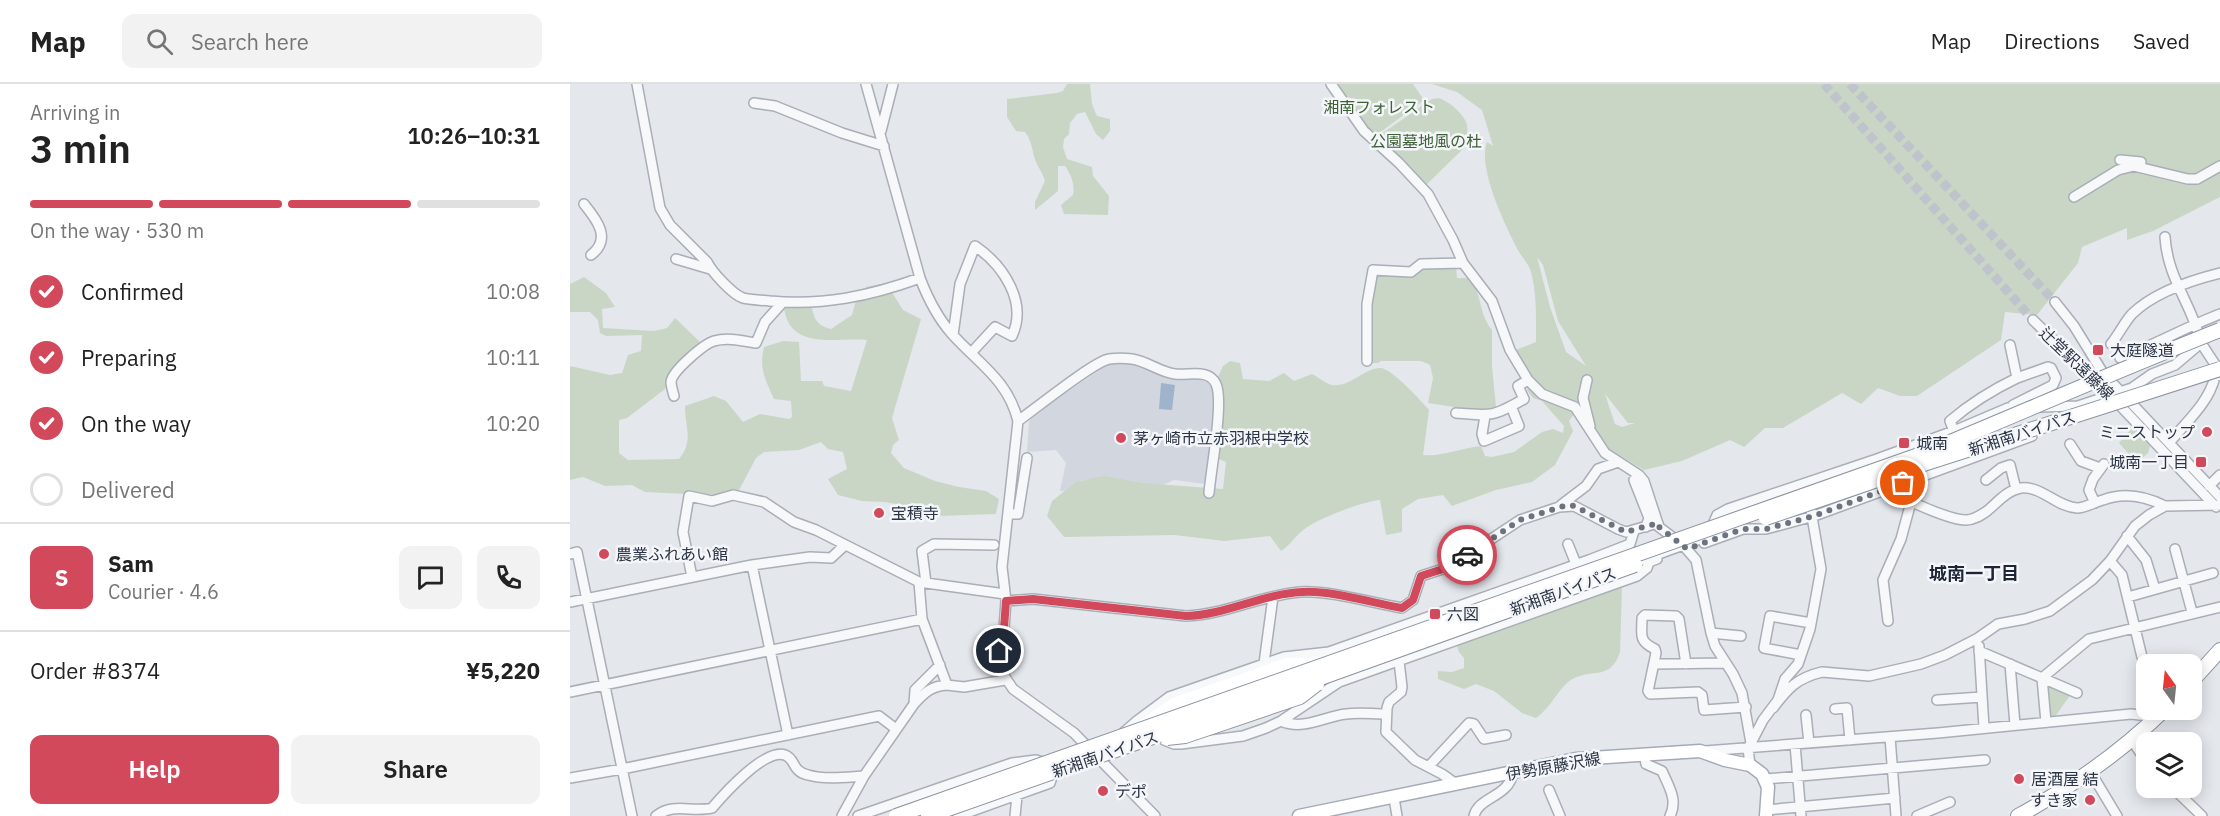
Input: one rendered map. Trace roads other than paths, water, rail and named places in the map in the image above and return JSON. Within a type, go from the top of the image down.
[{"type":"highway","name":"新湘南バイパス","points":[[1326,670],[1924,453],[2220,330]]},
{"type":"highway","name":"新湘南バイパス","points":[[896,816],[1905,470],[2201,375],[2220,372]]},
{"type":"highway","points":[[2202,670],[2220,650]]},
{"type":"highway","points":[[1133,736],[1185,736],[1243,717],[1300,697],[1326,670]]},
{"type":"highway","points":[[2018,816],[2039,811],[2152,720]]},
{"type":"highway","name":"新湘南バイパス","points":[[927,816],[1133,736]]},
{"type":"main road","name":"伊勢原藤沢線","points":[[1299,816],[1576,759],[1700,751],[1725,760],[1750,765],[1766,779]]},
{"type":"main road","points":[[1766,779],[1768,787],[1766,813]]},
{"type":"street","points":[[637,84],[660,208],[670,225],[733,292],[743,298],[808,303],[879,293],[920,279]]},
{"type":"street","points":[[867,84],[920,279],[929,301],[953,335],[1006,389],[1014,404],[1018,421],[1002,567],[1006,598],[999,666],[1005,680],[1020,696],[1098,751],[1155,816]]},
{"type":"street","points":[[881,133],[893,84]]},
{"type":"street","points":[[1331,84],[1364,131],[1428,194],[1445,223],[1463,263],[1492,301],[1510,350],[1528,380],[1542,394],[1575,407],[1605,453],[1635,471],[1644,481],[1659,527],[1685,547],[1696,560],[1715,646],[1738,684],[1746,707],[1750,765]]},
{"type":"street","points":[[754,103],[775,106],[842,133],[884,146]]},
{"type":"street","points":[[2120,160],[2148,163],[2152,169]]},
{"type":"street","points":[[2074,197],[2118,170],[2134,166],[2188,179],[2197,178],[2220,166]]},
{"type":"street","points":[[584,204],[598,223],[601,233],[602,242],[598,250],[591,255]]},
{"type":"street","points":[[2165,237],[2166,258],[2176,285],[2197,323],[2201,343],[2220,372],[2215,377],[2212,391],[2205,401],[2169,443]]},
{"type":"street","points":[[953,335],[960,284],[975,246],[1004,272],[1017,302],[1017,327],[1012,336],[995,327],[971,353]]},
{"type":"street","points":[[676,259],[710,269]]},
{"type":"street","points":[[1367,361],[1367,304],[1373,270],[1411,272],[1421,264],[1463,263]]},
{"type":"street","points":[[2111,344],[2134,312],[2176,285],[2220,273]]},
{"type":"street","points":[[674,396],[671,382],[673,376],[692,356],[712,341],[727,339],[756,343],[765,322],[783,302]]},
{"type":"street","name":"辻堂駅遠藤線","points":[[2055,302],[2074,326],[2103,373],[2210,486],[2219,505]]},
{"type":"street","points":[[2120,358],[2169,339],[2186,327],[2220,314]]},
{"type":"street","name":"辻堂駅遠藤線","points":[[2033,320],[2219,505]]},
{"type":"street","points":[[2008,408],[2078,406],[2121,392],[2132,388],[2152,374],[2175,365],[2201,343]]},
{"type":"street","points":[[2010,345],[2017,378]]},
{"type":"street","points":[[1018,421],[1080,376],[1109,359],[1143,361],[1175,374],[1210,376],[1218,389],[1218,426],[1209,492]]},
{"type":"street","points":[[958,816],[1050,783],[1055,768],[1059,764],[1133,736],[1153,735],[1174,744],[1243,736],[1281,721],[1339,682],[1643,572],[1649,562],[1708,536],[1720,512],[1887,456],[1954,431],[2008,408],[2053,386],[2056,378],[2051,368],[2048,367],[2017,378],[1989,391],[1971,403],[1950,422],[1954,431]]},
{"type":"street","points":[[1456,412],[1485,416],[1498,414],[1524,399],[1518,386],[1528,380]]},
{"type":"street","points":[[1587,380],[1583,398],[1591,431]]},
{"type":"street","points":[[1485,416],[1482,434],[1484,441],[1519,426],[1511,406]]},
{"type":"street","points":[[1588,560],[1621,568],[1743,529],[1766,529],[1814,516],[2063,425],[2078,406]]},
{"type":"street","points":[[2070,444],[2081,460],[2102,466],[2092,479],[2089,490],[2095,503]]},
{"type":"street","points":[[1887,456],[1896,485]]},
{"type":"street","points":[[1009,514],[1018,514],[1027,458]]},
{"type":"street","points":[[1559,507],[1586,486],[1598,469],[1618,462]]},
{"type":"street","points":[[1986,480],[2001,468],[2010,465],[2016,489]]},
{"type":"street","points":[[2210,486],[2220,475]]},
{"type":"street","points":[[1635,480],[1649,518],[1646,527]]},
{"type":"street","points":[[1749,746],[1778,700],[1785,680],[1798,664],[1811,622],[1821,569],[1814,516],[1800,486]]},
{"type":"street","points":[[1885,489],[1931,510],[1966,520],[1985,512],[2016,489],[2023,488],[2036,490],[2073,507],[2082,507],[2124,495],[2146,498],[2165,506],[2219,505]]},
{"type":"street","points":[[692,577],[683,532],[689,496],[712,501],[733,495],[764,502],[794,522],[816,530],[922,583],[1006,598],[1186,616],[1209,614],[1248,602],[1301,592],[1317,592],[1402,608],[1413,600],[1421,576],[1449,567],[1520,520],[1559,507],[1574,506],[1618,529],[1634,531],[1658,523]]},
{"type":"street","points":[[1888,621],[1884,580],[1901,539],[1911,502]]},
{"type":"street","points":[[1773,708],[1792,684],[1815,674],[1822,672],[1869,676],[1921,664],[1978,638],[1998,624],[2032,618],[2058,607],[2092,580],[2110,561],[2140,521],[2165,506]]},
{"type":"street","points":[[1133,736],[1169,697],[1288,656],[1323,654],[1588,560],[1630,544],[1634,531]]},
{"type":"street","points":[[2127,536],[2146,560],[2155,589]]},
{"type":"street","points":[[947,685],[922,619],[922,551],[934,544],[994,545]]},
{"type":"street","points":[[1568,544],[1576,564]]},
{"type":"street","points":[[570,602],[752,565],[810,557],[831,558],[845,545]]},
{"type":"street","points":[[2175,549],[2192,612]]},
{"type":"street","points":[[570,554],[578,552],[632,816]]},
{"type":"street","points":[[2110,561],[2122,575],[2141,654]]},
{"type":"street","points":[[752,565],[788,735]]},
{"type":"street","points":[[1613,566],[1617,582]]},
{"type":"street","points":[[2128,597],[2213,573]]},
{"type":"street","points":[[1264,663],[1273,597]]},
{"type":"street","points":[[2042,678],[2089,639],[2220,607]]},
{"type":"street","points":[[1401,626],[1402,608]]},
{"type":"street","points":[[1686,664],[1679,618],[1645,615],[1642,618],[1642,640],[1656,653],[1648,691],[1650,694],[1698,692],[1702,695],[1704,710],[1746,707]]},
{"type":"street","points":[[1801,655],[1764,648],[1770,616],[1811,622]]},
{"type":"street","points":[[570,692],[922,619]]},
{"type":"street","points":[[1711,633],[1741,636]]},
{"type":"street","points":[[1978,638],[1984,728]]},
{"type":"street","points":[[1979,651],[2077,693]]},
{"type":"street","points":[[1399,661],[1402,687],[1401,692],[1389,702],[1385,714],[1386,732],[1415,760],[1429,766],[1456,784]]},
{"type":"street","points":[[1654,664],[1725,663]]},
{"type":"street","points":[[2010,664],[2015,725]]},
{"type":"street","points":[[914,704],[915,690],[940,665]]},
{"type":"street","points":[[2042,678],[2046,722]]},
{"type":"street","points":[[842,816],[864,777],[896,729],[926,691],[939,686],[964,687],[1005,680]]},
{"type":"street","points":[[1937,700],[1982,697]]},
{"type":"street","points":[[1835,709],[1847,708],[1850,740]]},
{"type":"street","points":[[1281,721],[1290,724],[1310,723],[1346,714],[1385,714]]},
{"type":"street","points":[[1700,751],[1890,737],[2136,714]]},
{"type":"street","points":[[1806,715],[1809,743]]},
{"type":"street","points":[[570,778],[879,716],[896,729]]},
{"type":"street","points":[[1429,766],[1469,723],[1474,724],[1484,739],[1506,735]]},
{"type":"street","points":[[1890,737],[1896,816]]},
{"type":"street","points":[[2131,739],[2136,746]]},
{"type":"street","points":[[1795,744],[1801,811]]},
{"type":"street","points":[[1644,754],[1646,764],[1662,771],[1674,798],[1670,816]]},
{"type":"street","points":[[656,816],[675,807],[704,810],[712,808],[748,772],[776,755],[784,755],[792,760],[798,772],[810,776],[864,777]]},
{"type":"street","points":[[858,816],[991,770],[1024,761],[1036,760],[1059,764]]},
{"type":"street","points":[[1766,779],[1985,760]]},
{"type":"street","points":[[1015,816],[1021,794],[1033,781],[1030,765],[1024,761]]},
{"type":"street","points":[[2090,771],[2117,816]]},
{"type":"street","points":[[1474,816],[1479,807],[1508,785],[1513,772]]},
{"type":"street","points":[[1548,790],[1560,816]]},
{"type":"street","points":[[1394,798],[1397,816]]},
{"type":"street","points":[[1766,813],[1801,811],[1895,798]]},
{"type":"street","points":[[2183,798],[2202,816]]},
{"type":"street","points":[[1917,816],[1950,802]]},
{"type":"water","points":[[1161,383],[1175,385],[1172,410],[1159,409]]},
{"type":"tunnel","points":[[1824,84],[2033,320]]},
{"type":"tunnel","points":[[1850,84],[2055,302]]},
{"type":"place","name":"大庭隧道","points":[[2098,350]]},
{"type":"place","name":"ミニストップ","points":[[2207,432]]},
{"type":"place","name":"茅ヶ崎市立赤羽根中学校","points":[[1121,438]]},
{"type":"place","name":"城南","points":[[1904,443]]},
{"type":"place","name":"城南一丁目","points":[[2201,462]]},
{"type":"place","name":"宝積寺","points":[[879,513]]},
{"type":"place","name":"農業ふれあい館","points":[[604,554]]},
{"type":"place","name":"六図","points":[[1435,614]]},
{"type":"place","name":"居酒屋 結","points":[[2019,779]]},
{"type":"place","name":"デポ","points":[[1103,791]]},
{"type":"place","name":"すき家","points":[[2090,800]]},
{"type":"district","name":"城南一丁目","points":[[1974,573]]},
{"type":"park label","name":"湘南フォレスト","points":[[1379,107]]},
{"type":"park label","name":"公園墓地風の杜","points":[[1426,141]]}]
